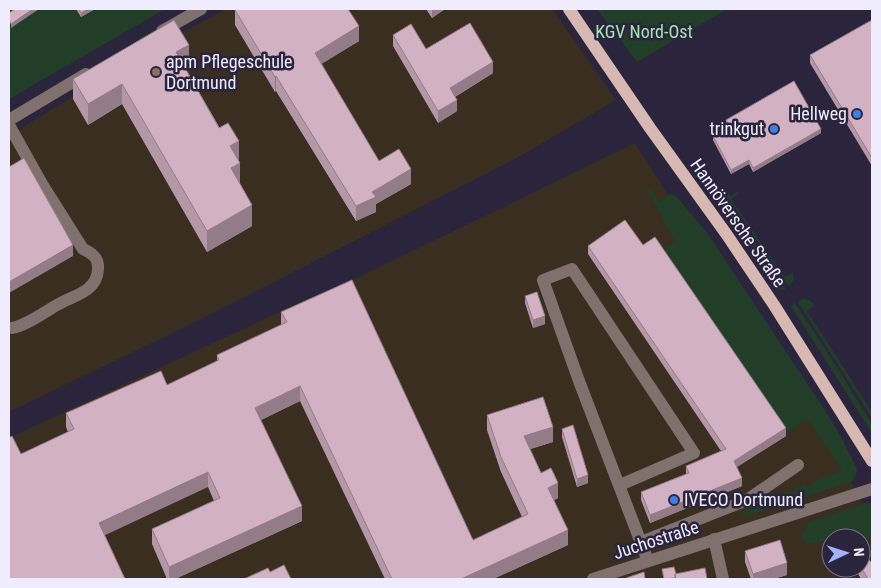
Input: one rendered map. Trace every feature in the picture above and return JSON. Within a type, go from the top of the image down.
[{"type":"main road","name":"Hannöversche Straße","points":[[569,9],[774,305],[872,461]]},
{"type":"street","points":[[150,38],[201,9]]},
{"type":"street","points":[[9,120],[100,67]]},
{"type":"street","points":[[9,125],[42,184],[83,249],[95,256],[98,266],[97,276],[87,290],[67,299],[19,327],[9,328]]},
{"type":"street","points":[[620,485],[694,453],[572,269],[544,280],[579,381],[648,561]]},
{"type":"street","points":[[641,542],[747,500],[798,466]]},
{"type":"street","name":"Juchostraße","points":[[599,578],[872,489]]},
{"type":"street","points":[[714,539],[723,579]]},
{"type":"shaded area","points":[[226,9],[552,9],[616,100],[515,159],[201,319],[9,412],[9,136],[174,37]]},
{"type":"shaded area","points":[[635,143],[848,477],[872,521],[872,579],[9,579],[9,438],[314,296],[359,277]]},
{"type":"green space","points":[[9,9],[165,9],[9,99]]},
{"type":"green space","name":"KGV Nord-Ost","points":[[597,9],[727,9],[637,62]]},
{"type":"green space","points":[[646,187],[651,189],[658,201],[662,201],[671,194],[676,196],[707,233],[830,418],[857,469],[851,482],[741,518],[743,510],[806,484],[807,487],[813,484],[813,482],[842,470],[807,419],[785,434],[660,252],[675,242]]},
{"type":"green space","points":[[738,191],[739,193],[731,199],[785,277],[793,273],[794,280],[789,287],[733,205],[723,198],[728,193],[731,196]]},
{"type":"green space","points":[[720,201],[731,208],[786,289],[781,290]]},
{"type":"green space","points":[[802,299],[807,299],[813,304],[814,306],[807,311],[872,412],[872,418],[798,302]]},
{"type":"green space","points":[[795,303],[872,424],[872,433],[791,306]]},
{"type":"green space","points":[[866,503],[872,503],[872,541],[871,528],[821,528],[821,542],[805,544],[802,536],[809,522]]},
{"type":"building","points":[[15,9],[33,9],[11,24],[9,13]]},
{"type":"building","points":[[79,9],[88,9],[81,13]]},
{"type":"building","points":[[348,9],[359,26],[315,53],[379,161],[399,149],[411,169],[372,192],[376,197],[356,206],[275,77],[235,10]]},
{"type":"building","points":[[174,20],[189,45],[176,52],[219,128],[228,123],[239,141],[230,146],[240,163],[231,168],[252,205],[207,231],[122,84],[88,104],[73,79]]},
{"type":"building","name":"Hellweg","points":[[872,20],[872,158],[810,55]]},
{"type":"building","points":[[470,23],[493,62],[450,88],[457,100],[438,111],[393,35],[411,24],[426,49]]},
{"type":"building","name":"trinkgut","points":[[794,81],[821,129],[753,168],[749,160],[731,170],[713,136],[730,127],[726,120]]},
{"type":"building","points":[[24,158],[73,245],[9,282],[9,167]]},
{"type":"building","points":[[625,220],[643,245],[655,237],[786,428],[734,461],[742,478],[650,515],[641,492],[689,473],[686,466],[726,449],[588,246]]},
{"type":"building","points":[[352,280],[473,540],[528,514],[501,457],[487,415],[543,397],[553,427],[524,436],[541,473],[551,468],[558,483],[548,488],[568,530],[461,579],[392,579],[300,386],[255,408],[302,506],[169,567],[152,529],[220,498],[208,472],[99,523],[125,579],[9,579],[9,438],[12,436],[21,454],[74,429],[66,413],[161,371],[167,385],[219,360],[217,355],[287,322],[281,312]]},
{"type":"building","points":[[537,292],[545,316],[533,320],[525,296]]},
{"type":"building","points":[[573,425],[588,475],[577,479],[562,429]]},
{"type":"building","points":[[780,540],[787,563],[753,574],[745,551]]},
{"type":"building","points":[[871,562],[872,579],[868,579],[871,578]]},
{"type":"building","points":[[284,565],[291,579],[244,579],[268,568],[270,572]]},
{"type":"building","points":[[674,567],[675,578],[664,579],[662,569]]},
{"type":"building","points":[[705,568],[707,579],[676,579],[675,574]]},
{"type":"building","points":[[644,572],[645,579],[626,578]]},
{"type":"place","name":"apm Pflegeschule Dortmund","points":[[156,72]]},
{"type":"place","name":"Hellweg","points":[[857,114]]},
{"type":"place","name":"trinkgut","points":[[774,129]]},
{"type":"place","name":"IVECO Dortmund","points":[[674,500]]}]
